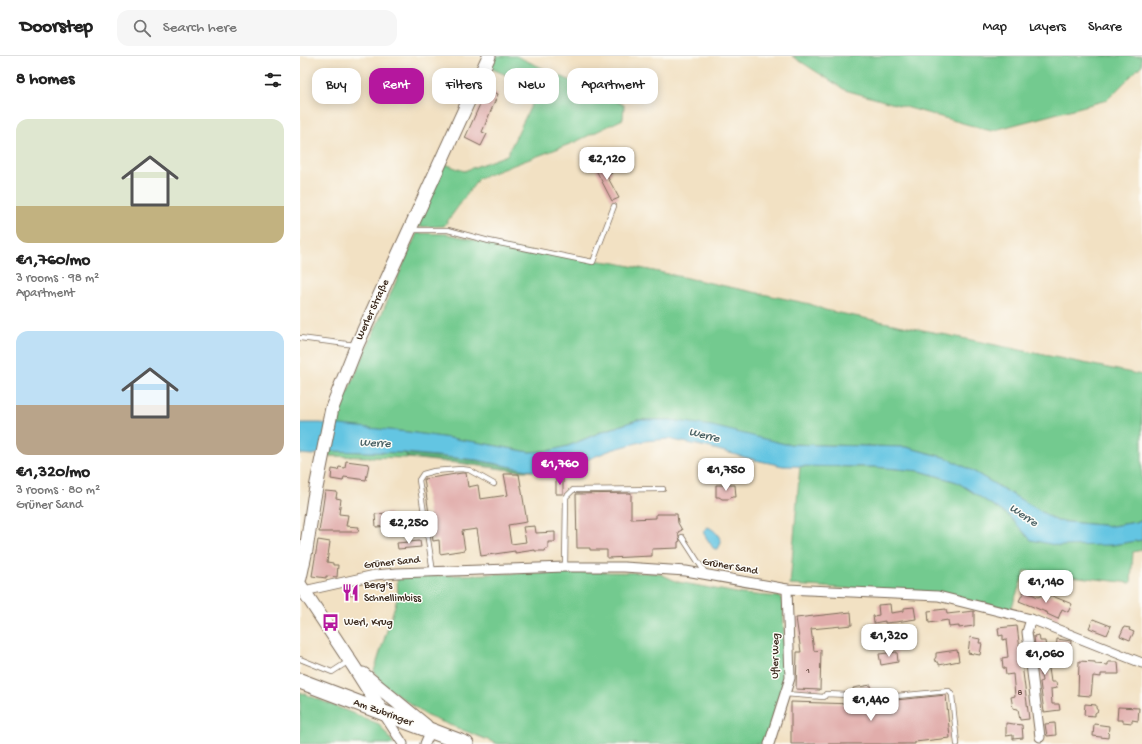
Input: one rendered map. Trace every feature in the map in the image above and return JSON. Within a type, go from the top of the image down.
[{"type":"main road","name":"Werler Straße","points":[[300,578],[322,454],[332,408],[357,345],[489,56]]},
{"type":"main road","points":[[302,588],[383,713]]},
{"type":"main road","points":[[352,664],[431,730]]},
{"type":"main road","name":"Am Zubringer","points":[[300,681],[466,744]]},
{"type":"street","name":"Grüner Sand","points":[[302,588],[375,575],[433,572],[565,567],[639,568],[686,571],[788,589],[938,596],[1031,619],[1098,647],[1142,663]]},
{"type":"street","name":"Ufler Weg","points":[[769,744],[790,678],[788,589]]},
{"type":"street","points":[[1031,619],[1027,632],[1040,737]]},
{"type":"street","points":[[383,713],[403,744]]},
{"type":"street","points":[[425,744],[431,730]]},
{"type":"lane","points":[[410,230],[448,230],[489,241],[593,262],[614,206]]},
{"type":"lane","points":[[300,338],[357,345]]},
{"type":"lane","points":[[433,572],[419,480],[423,474],[429,472],[461,469],[469,470],[494,484]]},
{"type":"lane","points":[[565,567],[566,497],[573,490],[663,489]]},
{"type":"lane","points":[[682,537],[707,575]]},
{"type":"lane","points":[[300,659],[332,672],[352,664]]},
{"type":"lane","points":[[785,694],[824,697],[826,694],[849,695],[855,700],[949,691],[952,694],[958,744]]},
{"type":"green space","points":[[496,56],[516,56],[542,68],[504,68],[504,74],[496,71],[496,68],[490,68]]},
{"type":"green space","points":[[792,56],[1142,56],[1142,65],[1107,100],[991,131],[845,90]]},
{"type":"green space","points":[[559,76],[567,79],[567,104],[624,105],[623,119],[575,142],[479,178],[444,226],[417,227],[445,164],[464,171],[507,155],[532,104],[559,104]]},
{"type":"green space","points":[[417,233],[448,234],[523,251],[616,263],[810,304],[825,310],[1142,375],[1142,521],[1112,526],[1057,521],[971,470],[947,458],[906,447],[785,444],[671,420],[637,420],[603,431],[568,446],[548,451],[529,452],[476,442],[408,432],[336,425],[339,412]]},
{"type":"green space","points":[[330,451],[405,453],[408,458],[329,456]]},
{"type":"green space","points":[[405,453],[477,460],[532,471],[517,471],[408,458]]},
{"type":"green space","points":[[800,466],[874,467],[920,471],[957,482],[1009,516],[1031,540],[1112,545],[1142,540],[1142,550],[1133,552],[1131,583],[1025,571],[1011,609],[938,594],[790,585]]},
{"type":"green space","points":[[604,572],[658,573],[678,582],[742,594],[781,597],[783,604],[785,678],[764,744],[498,744],[427,716],[383,684],[374,671],[398,596],[397,577]]},
{"type":"green space","points":[[300,692],[379,724],[394,744],[300,744]]},
{"type":"water","name":"Werre","points":[[637,420],[671,420],[712,426],[785,444],[906,447],[947,458],[971,470],[1057,521],[1112,526],[1142,521],[1142,540],[1112,545],[1059,546],[1031,540],[1009,516],[957,482],[920,471],[874,467],[783,466],[668,439],[644,441],[611,450],[566,468],[543,473],[477,460],[405,453],[330,451],[312,455],[300,454],[300,423],[320,423],[408,432],[476,442],[529,452],[548,451],[568,446],[604,431]]},
{"type":"water","points":[[708,527],[711,528],[720,538],[721,543],[718,549],[713,548],[704,534],[703,531]]},
{"type":"building","points":[[480,104],[494,104],[482,132],[487,134],[481,146],[465,138]]},
{"type":"building","points":[[607,164],[612,173],[607,176],[619,198],[612,201],[596,170]]},
{"type":"building","points":[[346,461],[369,464],[366,480],[344,477],[343,481],[331,479],[332,469],[338,470],[339,467],[345,468]]},
{"type":"building","points":[[466,473],[468,487],[478,485],[480,499],[508,495],[504,474],[519,474],[527,522],[508,525],[511,544],[526,542],[523,527],[535,526],[536,533],[555,532],[555,542],[548,542],[548,549],[545,551],[535,550],[515,553],[515,551],[481,556],[477,529],[462,531],[465,550],[440,554],[439,540],[433,541],[424,479]]},
{"type":"building","points":[[556,479],[563,479],[563,494],[556,494]]},
{"type":"building","points":[[716,485],[735,485],[736,497],[722,499],[716,497]]},
{"type":"building","points":[[325,491],[337,492],[336,498],[341,499],[339,514],[348,515],[346,526],[359,527],[358,532],[319,532]]},
{"type":"building","points":[[631,493],[631,519],[656,518],[656,514],[677,514],[678,523],[682,530],[678,532],[680,541],[678,542],[678,548],[652,549],[652,556],[607,558],[607,550],[577,548],[576,494]]},
{"type":"building","points":[[390,513],[391,526],[376,527],[375,514]]},
{"type":"building","points":[[318,540],[330,542],[327,562],[333,563],[333,565],[338,565],[337,577],[326,576],[326,578],[312,576]]},
{"type":"building","points":[[420,541],[421,547],[398,549],[397,543]]},
{"type":"building","name":"Berg's Schnellimbiss","points":[[357,588],[358,595],[346,596],[345,589]]},
{"type":"building","points":[[1024,591],[1038,597],[1042,595],[1048,598],[1050,595],[1072,604],[1068,612],[1062,609],[1058,619],[1047,614],[1048,613],[1019,601]]},
{"type":"building","points":[[890,604],[891,613],[904,611],[904,608],[914,607],[916,619],[874,623],[873,616],[879,615],[878,605]]},
{"type":"building","points":[[946,609],[947,614],[974,611],[974,626],[959,628],[959,626],[949,627],[948,620],[929,623],[928,611]]},
{"type":"building","points":[[851,612],[852,625],[811,629],[814,651],[821,650],[820,690],[796,689],[797,652],[801,652],[796,618]]},
{"type":"building","points":[[1093,619],[1111,626],[1107,635],[1089,628]]},
{"type":"building","points":[[1017,626],[1029,719],[1020,720],[1018,709],[1013,708],[1011,697],[1015,696],[1013,674],[1006,675],[1005,668],[1003,668],[1002,658],[1008,657],[1006,639],[1003,640],[1003,635],[999,636],[998,628]]},
{"type":"building","points":[[1124,627],[1130,628],[1129,630],[1134,632],[1130,640],[1120,636]]},
{"type":"building","points":[[1039,635],[1040,641],[1045,641],[1051,682],[1056,682],[1057,688],[1051,689],[1052,704],[1059,704],[1060,710],[1044,712],[1040,682],[1042,681],[1039,664],[1037,665],[1034,636]]},
{"type":"building","points":[[970,637],[980,639],[979,643],[982,643],[980,655],[968,653]]},
{"type":"building","points":[[1057,639],[1071,641],[1070,652],[1056,651]]},
{"type":"building","points":[[957,650],[959,661],[939,665],[939,663],[934,660],[936,653]]},
{"type":"building","points":[[897,652],[898,662],[881,665],[879,654]]},
{"type":"building","points":[[1079,661],[1108,665],[1108,662],[1118,662],[1119,674],[1101,674],[1101,677],[1093,676],[1091,696],[1078,695]]},
{"type":"building","points":[[871,685],[872,695],[856,696],[854,694],[853,688]]},
{"type":"building","points":[[946,695],[950,738],[915,742],[915,744],[791,744],[791,702],[855,704]]},
{"type":"building","points":[[1085,704],[1096,705],[1098,711],[1095,713],[1095,716],[1084,715]]},
{"type":"building","points":[[1118,707],[1139,708],[1138,721],[1132,720],[1132,723],[1117,720]]},
{"type":"building","points":[[1006,723],[1022,725],[1023,738],[1013,739],[1013,735],[1006,736]]},
{"type":"building","points":[[1055,723],[1056,735],[1047,736],[1045,724]]},
{"type":"building","points":[[1094,724],[1109,726],[1108,738],[1093,736]]},
{"type":"place","name":"Berg's Schnellimbiss","points":[[351,592]]},
{"type":"place","name":"Werl, Krug","points":[[331,623]]}]
